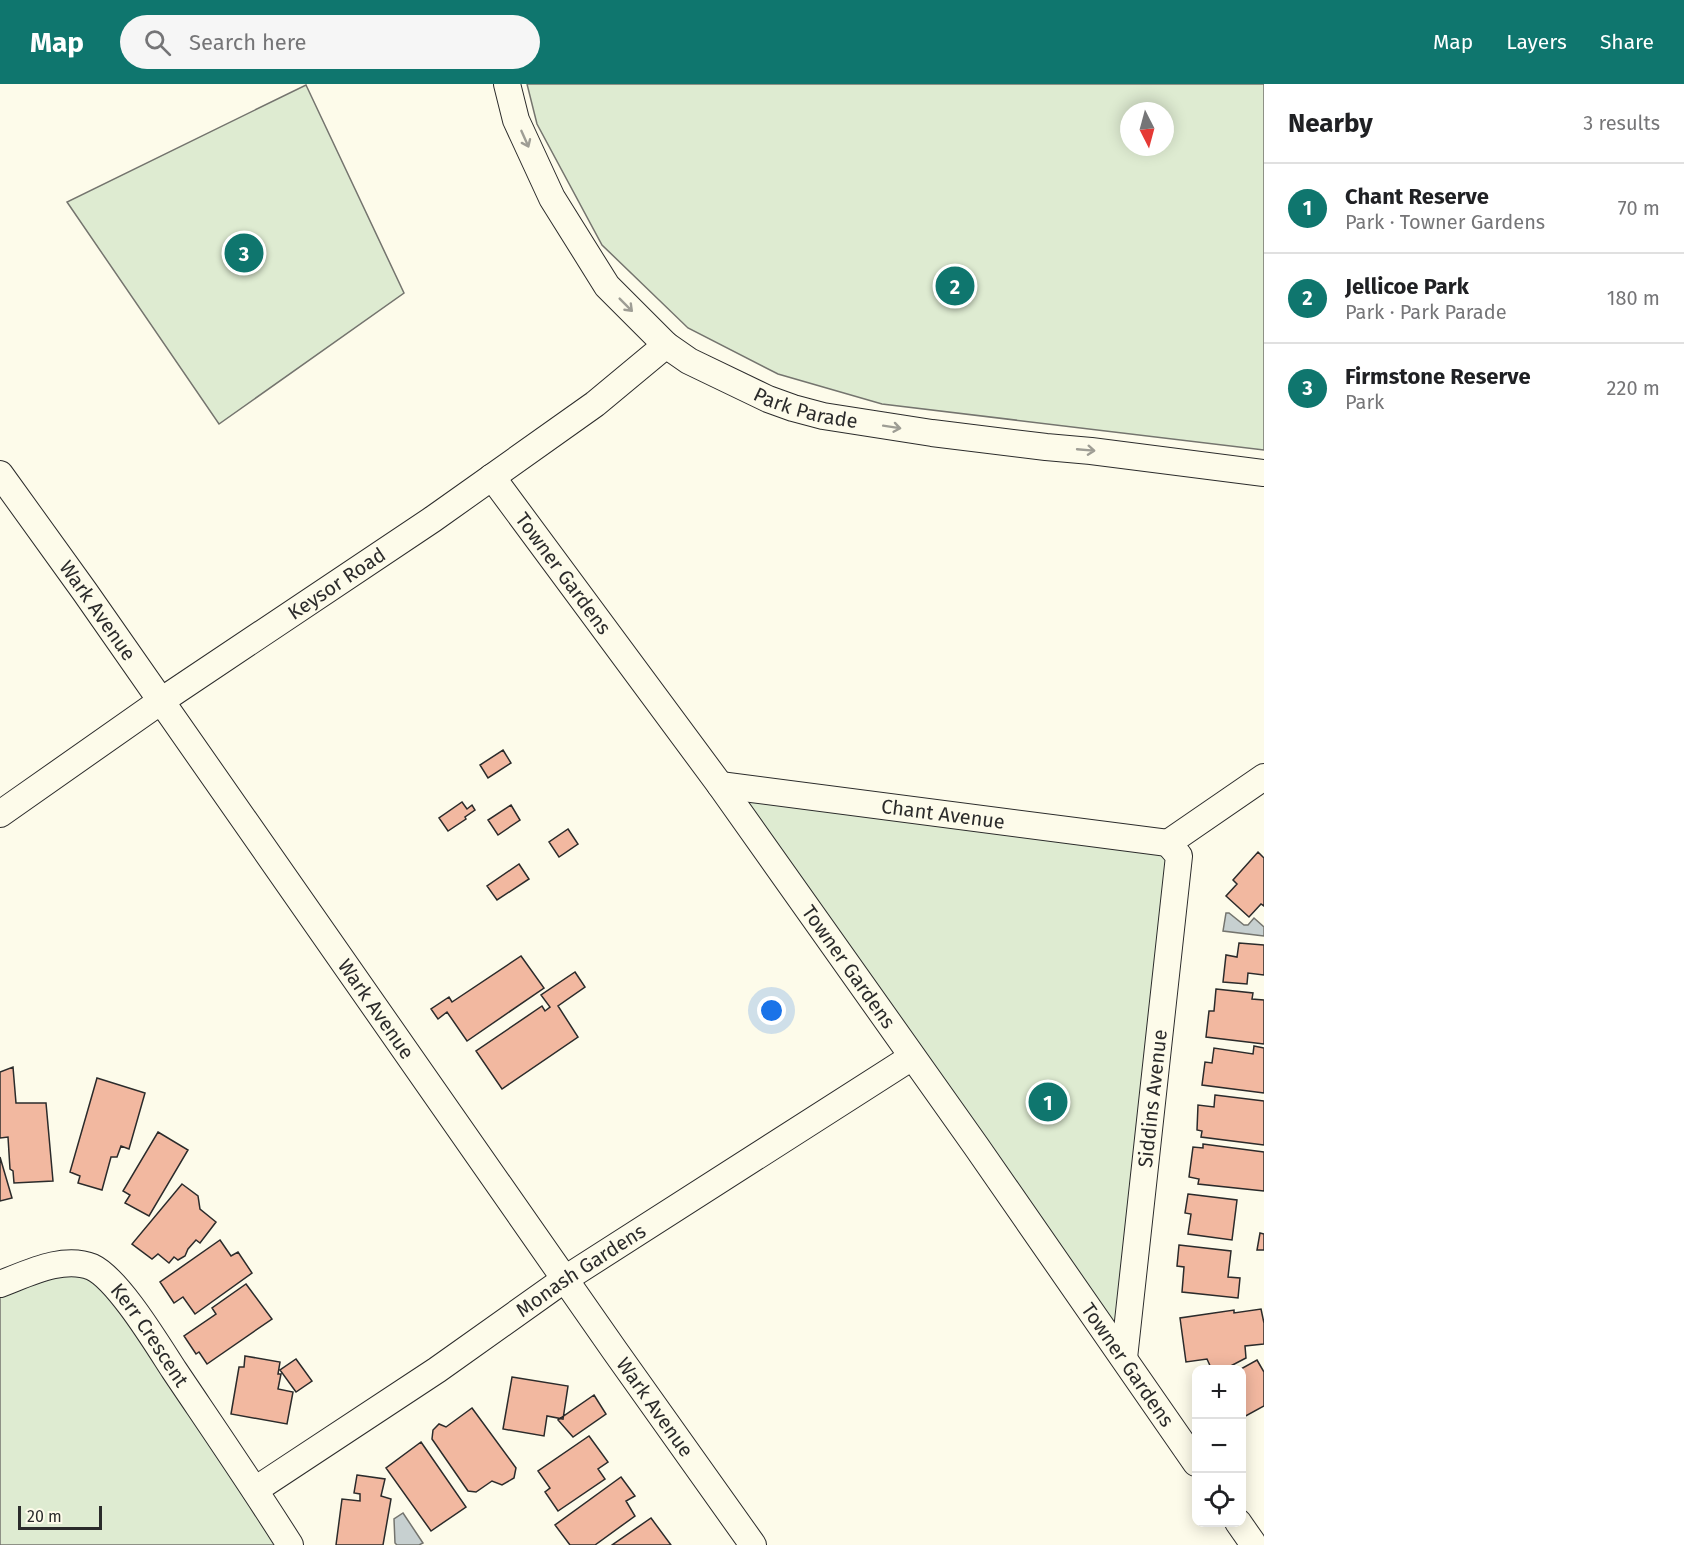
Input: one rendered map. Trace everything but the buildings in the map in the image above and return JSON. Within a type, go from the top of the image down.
[{"type":"street","name":"Park Parade","points":[[507,84],[516,120],[552,198],[607,286],[666,345],[690,361],[768,399],[823,416],[943,434],[1264,473]]},
{"type":"street","name":"Keysor Road","points":[[0,814],[161,701],[433,519],[595,404],[666,345]]},
{"type":"street","name":"Wark Avenue","points":[[0,474],[753,1545]]},
{"type":"street","name":"Towner Gardens","points":[[492,477],[720,785],[1192,1456]]},
{"type":"street","points":[[1168,843],[1264,777]]},
{"type":"street","name":"Chant Avenue","points":[[720,785],[1168,843]]},
{"type":"street","name":"Siddins Avenue","points":[[1124,1358],[1179,856],[1168,843]]},
{"type":"street","name":"Monash Gardens","points":[[255,1490],[437,1370],[565,1279],[912,1057]]},
{"type":"street","name":"Kerr Crescent","points":[[0,1284],[54,1265],[72,1263],[91,1267],[104,1275],[123,1296],[290,1545]]},
{"type":"street","points":[[1241,1527],[1254,1545]]},
{"type":"green space","points":[[527,84],[1264,84],[1264,450],[882,404],[778,374],[688,328],[602,245],[537,124]]},
{"type":"green space","points":[[306,85],[404,293],[219,424],[67,202]]},
{"type":"green space","points":[[720,785],[1168,843],[1124,1358]]},
{"type":"green space","points":[[91,1267],[290,1545],[0,1545],[0,1284]]},
{"type":"shaded area","points":[[1226,913],[1244,925],[1248,925],[1254,918],[1264,927],[1264,936],[1223,931]]},
{"type":"shaded area","points":[[403,1513],[423,1543],[397,1545],[395,1543],[394,1519]]},
{"type":"place","name":"Firmstone Reserve","points":[[244,253]]},
{"type":"place","name":"Jellicoe Park","points":[[955,286]]},
{"type":"place","name":"Chant Reserve","points":[[1048,1102]]}]
